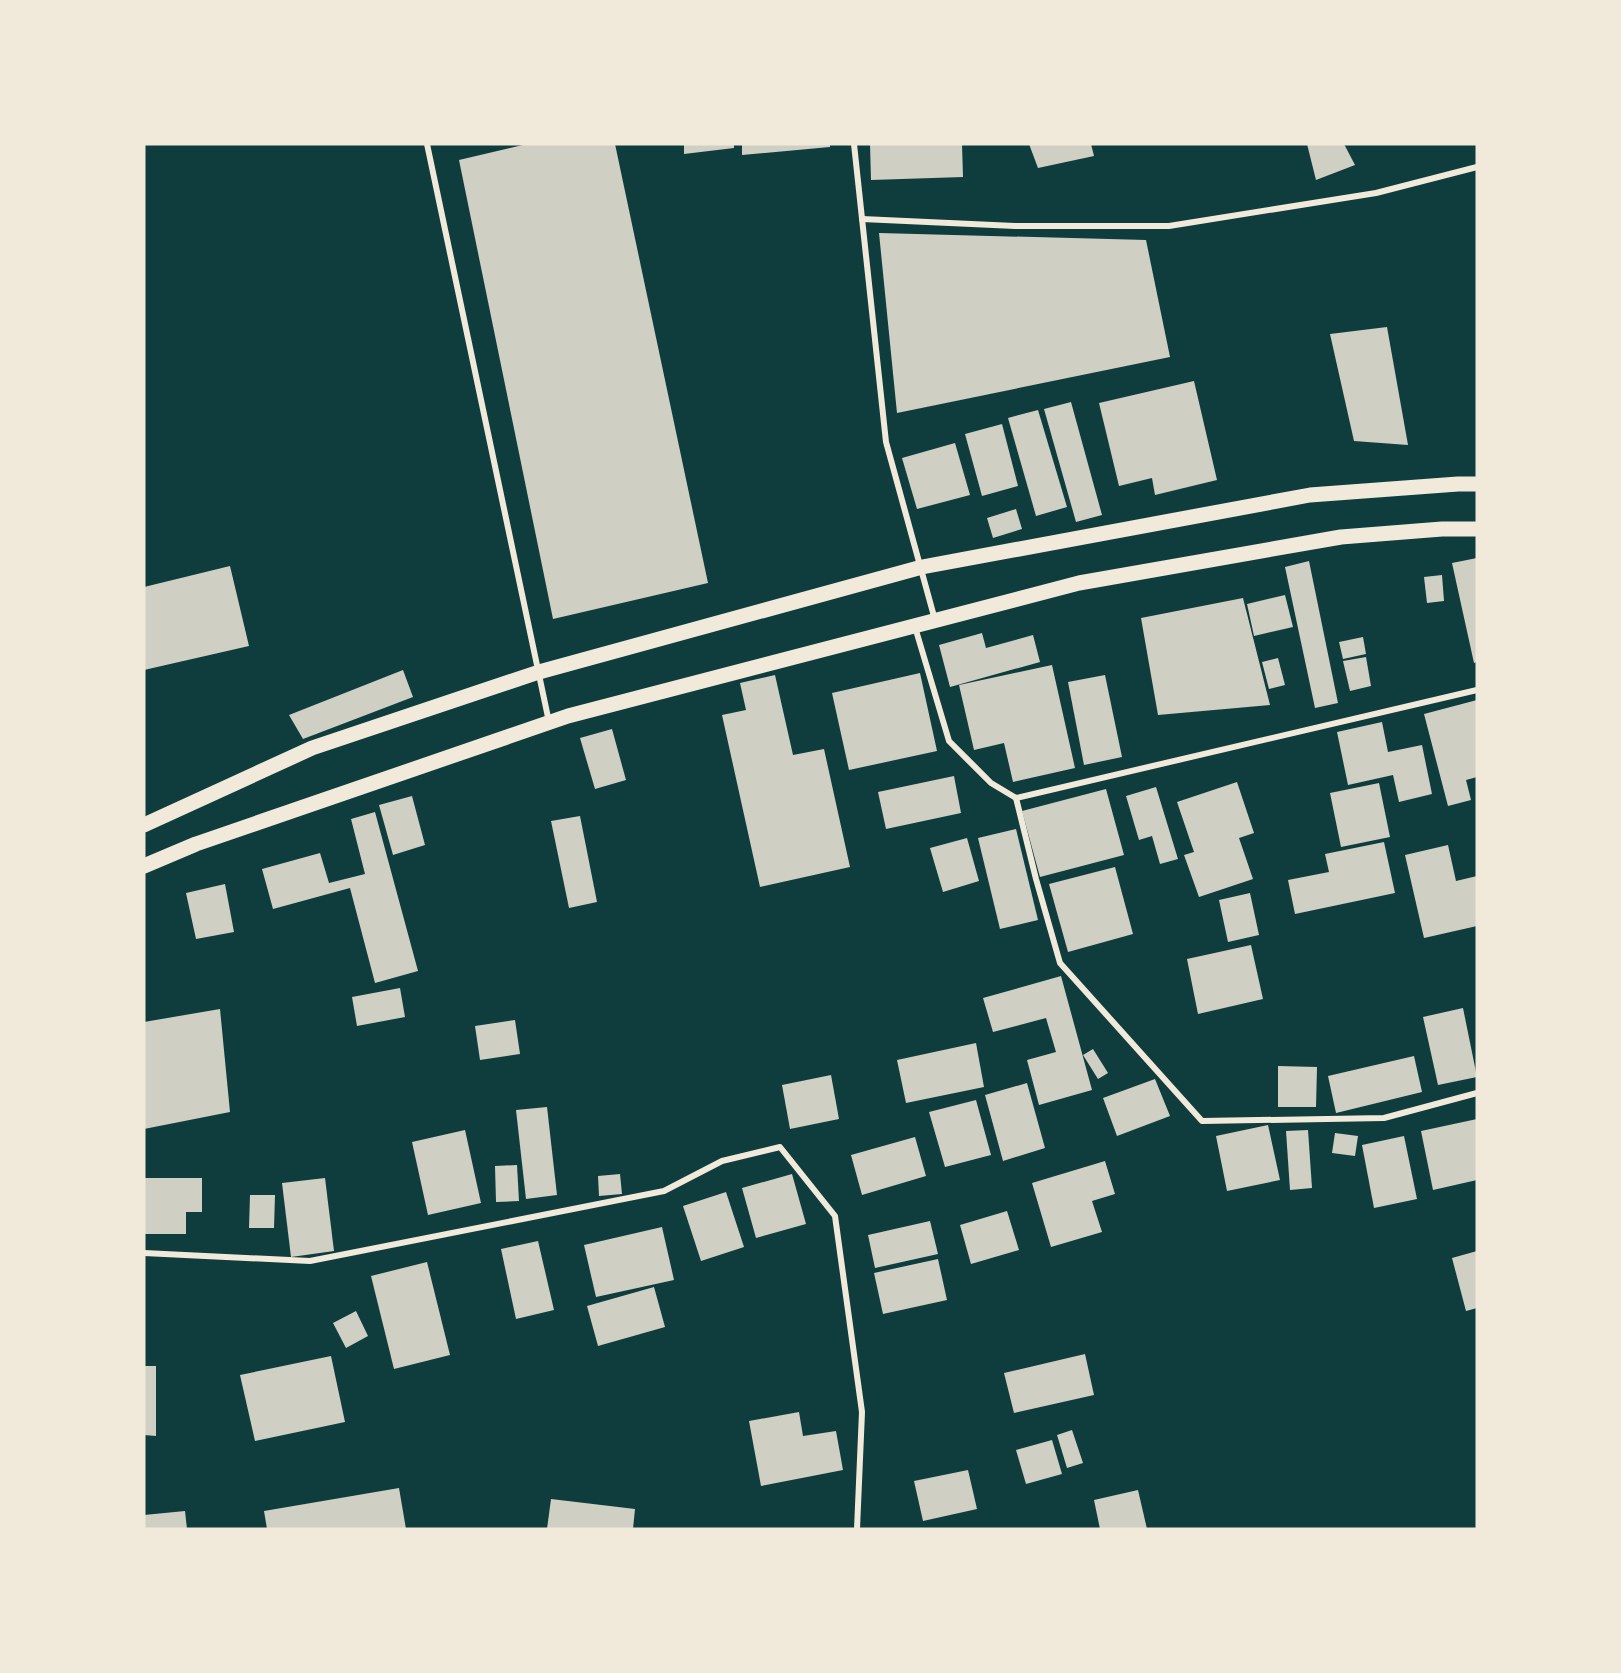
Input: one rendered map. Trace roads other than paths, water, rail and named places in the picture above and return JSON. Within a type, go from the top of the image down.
[{"type":"main road","points":[[144,825],[312,748],[539,672],[922,567],[1310,495],[1477,484]]},
{"type":"main road","points":[[144,866],[196,844],[550,722],[1079,583],[1341,537],[1477,529]]},
{"type":"street","points":[[427,144],[550,722]]},
{"type":"street","points":[[854,144],[886,442],[936,620]]},
{"type":"street","points":[[862,219],[1015,226],[1169,226],[1376,193],[1477,167]]},
{"type":"street","points":[[915,626],[949,741],[991,783],[1016,798],[1477,690]]},
{"type":"street","points":[[1016,798],[1060,963],[1203,1121],[1384,1118],[1477,1093]]},
{"type":"street","points":[[144,1253],[310,1261],[664,1191],[722,1161],[780,1147],[835,1216],[862,1413],[857,1529]]}]
